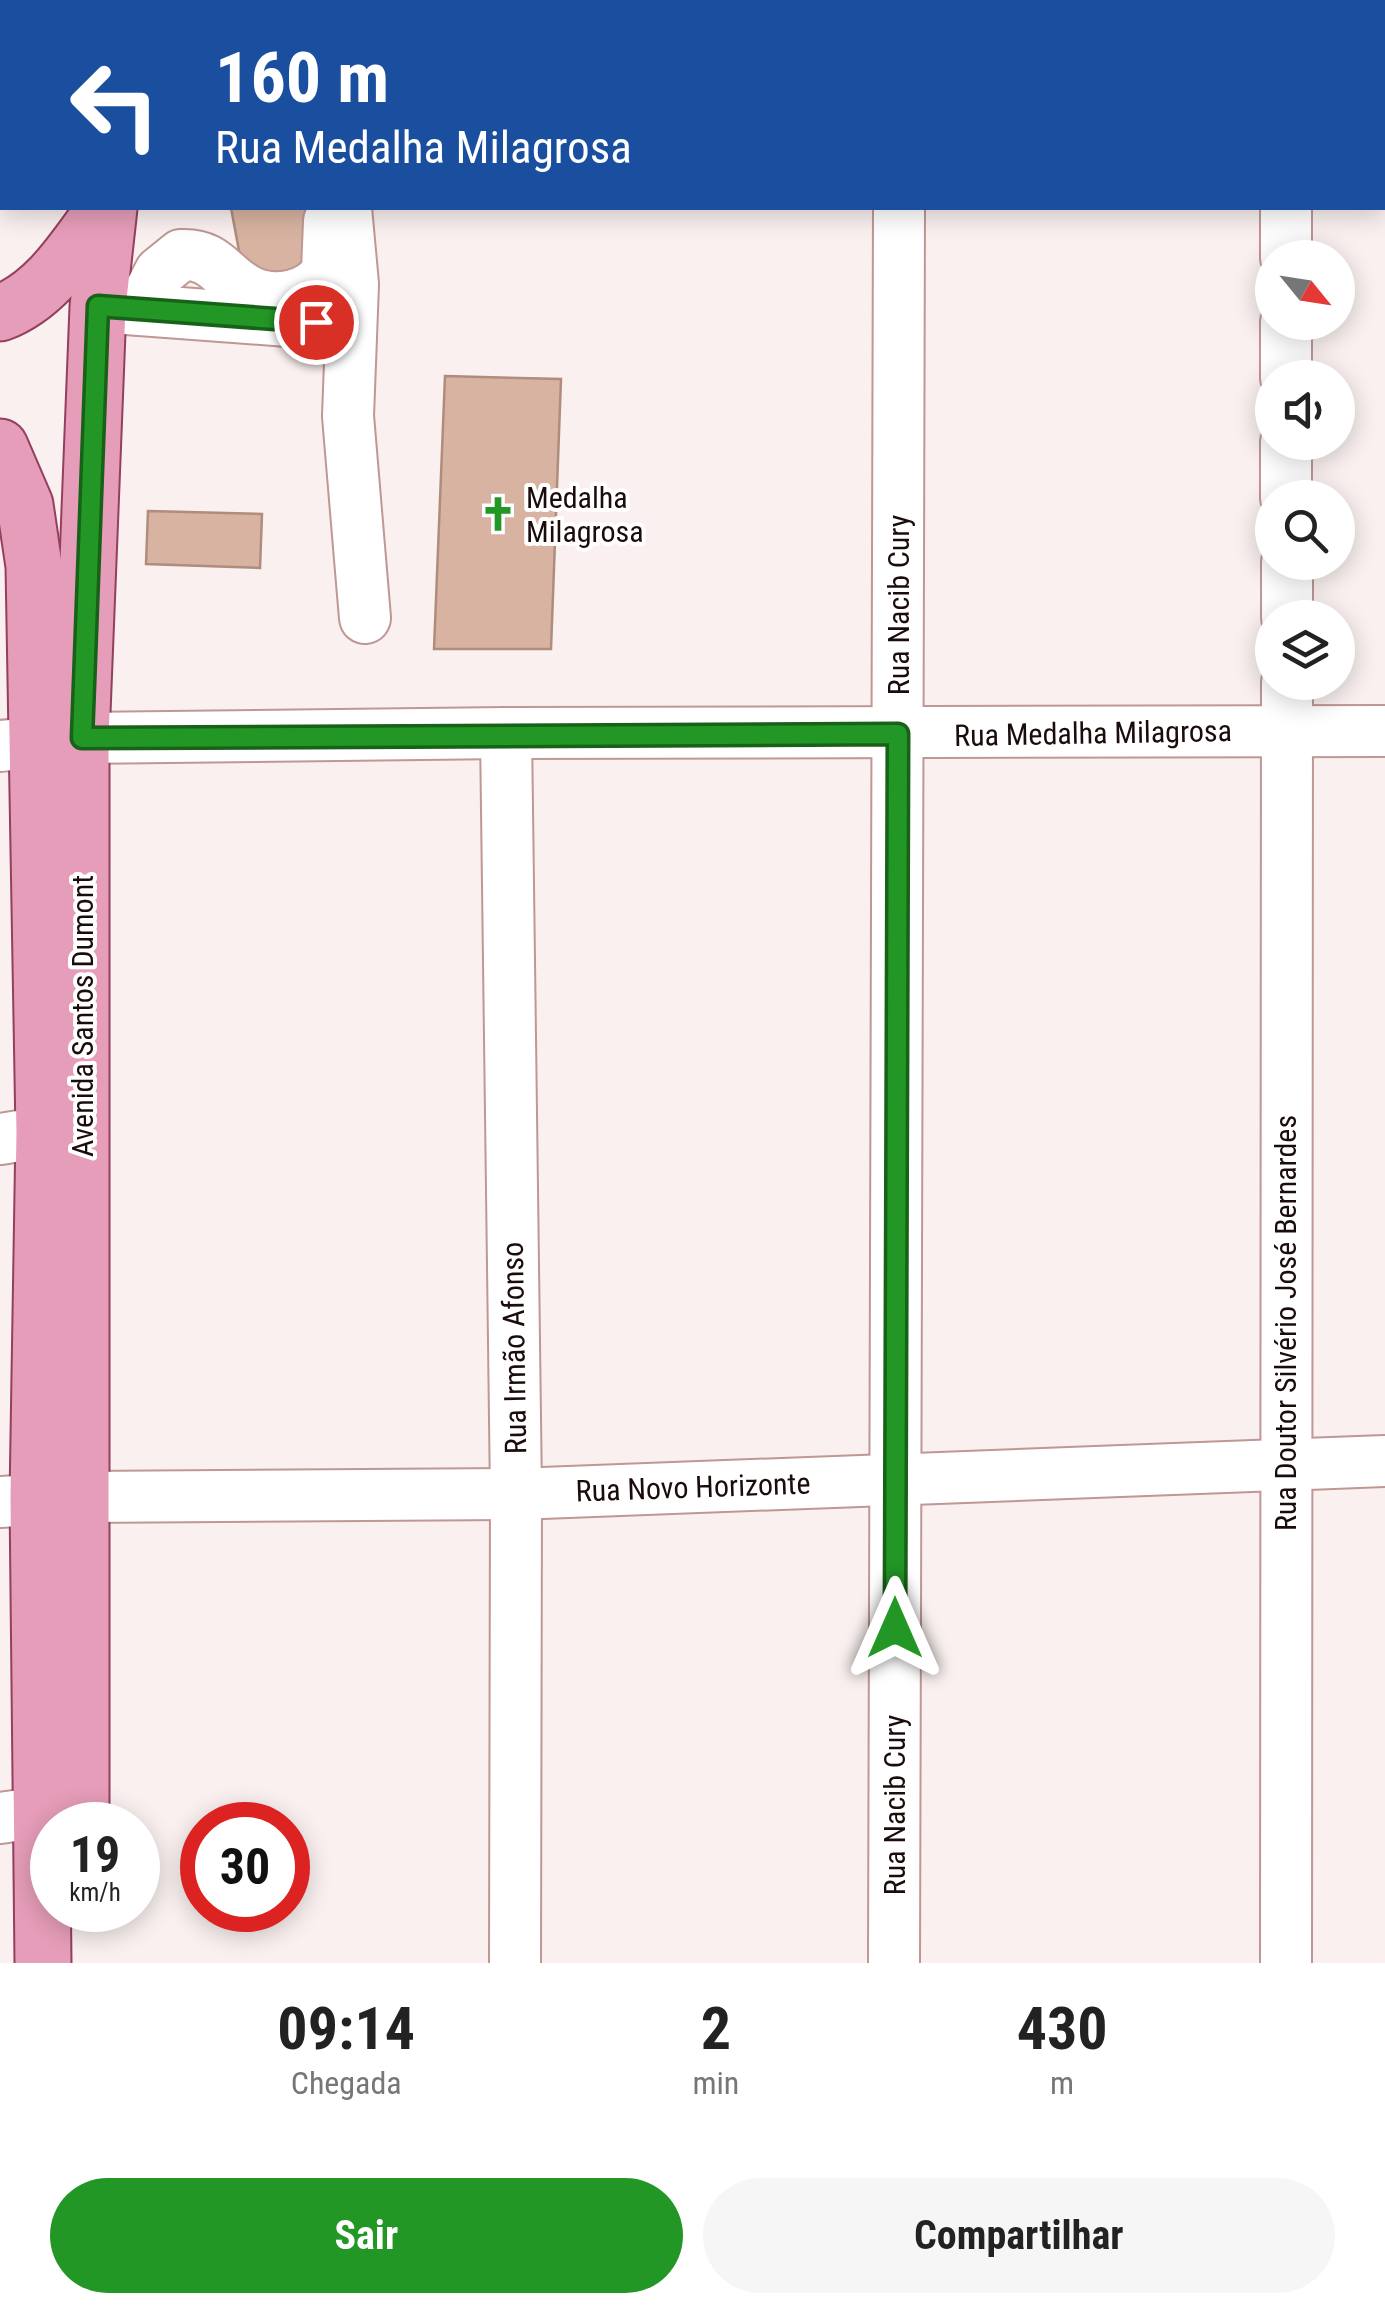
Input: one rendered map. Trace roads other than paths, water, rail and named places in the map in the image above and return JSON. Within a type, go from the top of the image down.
[{"type":"main road","points":[[0,313],[24,304],[51,279],[105,210]]},
{"type":"main road","name":"Avenida Santos Dumont","points":[[40,1499],[22,1136],[39,742],[119,308],[107,210]]},
{"type":"main road","name":"Avenida Santos Dumont","points":[[0,446],[25,505],[34,566],[39,742],[41,1802]]},
{"type":"main road","name":"Avenida Santos Dumont","points":[[43,1932],[43,1963]]},
{"type":"main road","points":[[80,1932],[80,1963]]},
{"type":"street","points":[[119,308],[182,255],[207,257],[251,293],[280,296],[310,289],[327,271],[328,210]]},
{"type":"street","points":[[346,210],[353,284],[348,416],[364,618]]},
{"type":"street","name":"Rua Nacib Cury","points":[[894,1963],[899,210]]},
{"type":"street","points":[[1286,210],[1286,240]]},
{"type":"street","points":[[119,308],[351,325]]},
{"type":"street","name":"Rua Medalha Milagrosa","points":[[39,742],[506,733],[898,734],[1287,707],[1385,730]]},
{"type":"street","name":"Rua Doutor Silvério José Bernardes","points":[[1286,1963],[1287,707]]},
{"type":"street","name":"Rua Irmão Afonso","points":[[506,733],[516,1494],[515,1963]]},
{"type":"street","name":"Rua Novo Horizonte","points":[[40,1499],[516,1494],[1385,1462]]},
{"type":"place","name":"Medalha Milagrosa","points":[[498,514]]}]
